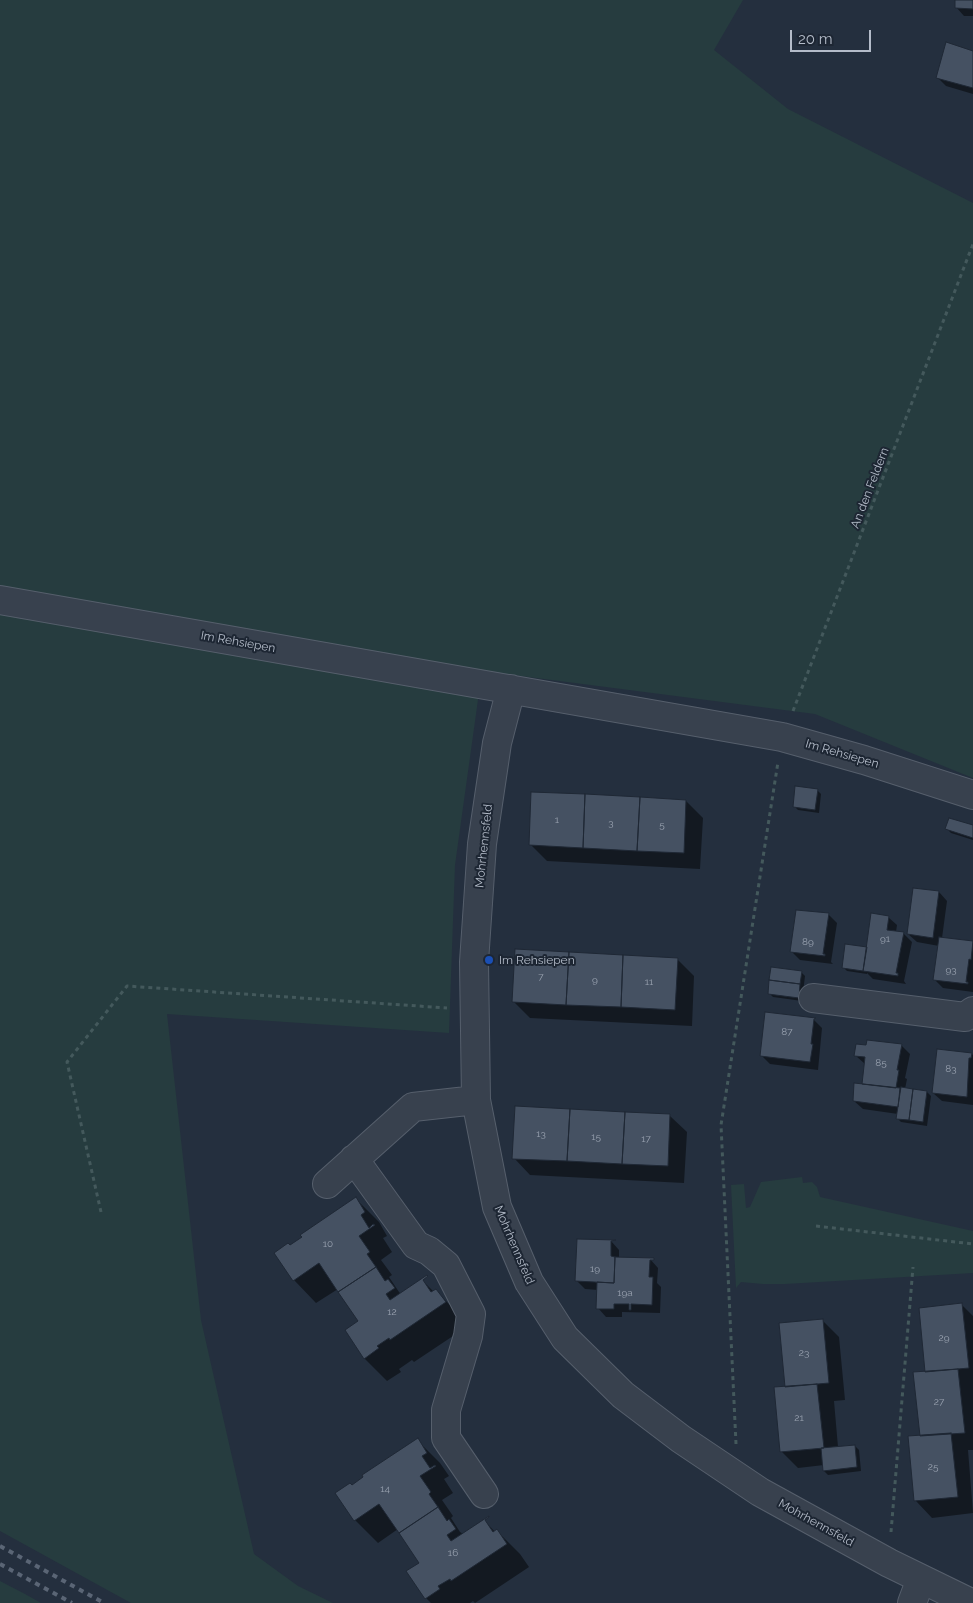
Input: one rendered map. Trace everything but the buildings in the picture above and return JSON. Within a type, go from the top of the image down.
[{"type":"street","name":"Im Rehsiepen","points":[[0,600],[782,737],[864,760],[973,795]]},
{"type":"street","name":"Mohrhennsfeld","points":[[511,689],[497,743],[482,844],[474,962],[476,1100],[497,1208],[529,1282],[565,1338],[623,1395],[681,1439],[760,1492],[889,1563],[916,1591],[971,1603]]},
{"type":"street","points":[[813,998],[965,1017],[973,1011]]},
{"type":"street","points":[[327,1184],[413,1107],[476,1100]]},
{"type":"street","points":[[354,1160],[416,1245],[428,1250],[446,1265],[471,1314],[468,1336],[446,1410],[446,1438],[484,1494]]},
{"type":"path","name":"An den Feldern","points":[[738,1477],[721,1125],[782,737],[973,244]]},
{"type":"path","points":[[101,1212],[67,1062],[127,986],[474,1010]]},
{"type":"path","points":[[816,1226],[973,1244]]},
{"type":"path","points":[[889,1563],[913,1266]]},
{"type":"green space","points":[[0,0],[743,0],[714,50],[788,109],[973,203],[973,778],[815,714],[482,671],[455,865],[449,1033],[167,1014],[201,1320],[254,1554],[298,1586],[333,1603],[131,1603],[0,1531]]},
{"type":"green space","points":[[802,1177],[803,1183],[812,1182],[817,1187],[820,1197],[973,1231],[973,1273],[785,1284],[741,1282],[736,1288],[731,1185],[744,1184],[746,1208],[750,1207],[761,1182]]},
{"type":"green space","points":[[0,1581],[25,1594],[41,1603],[0,1603]]},
{"type":"railway","points":[[0,1546],[104,1603]]},
{"type":"railway","points":[[0,1564],[72,1603]]},
{"type":"place","name":"Im Rehsiepen","points":[[489,960]]}]
